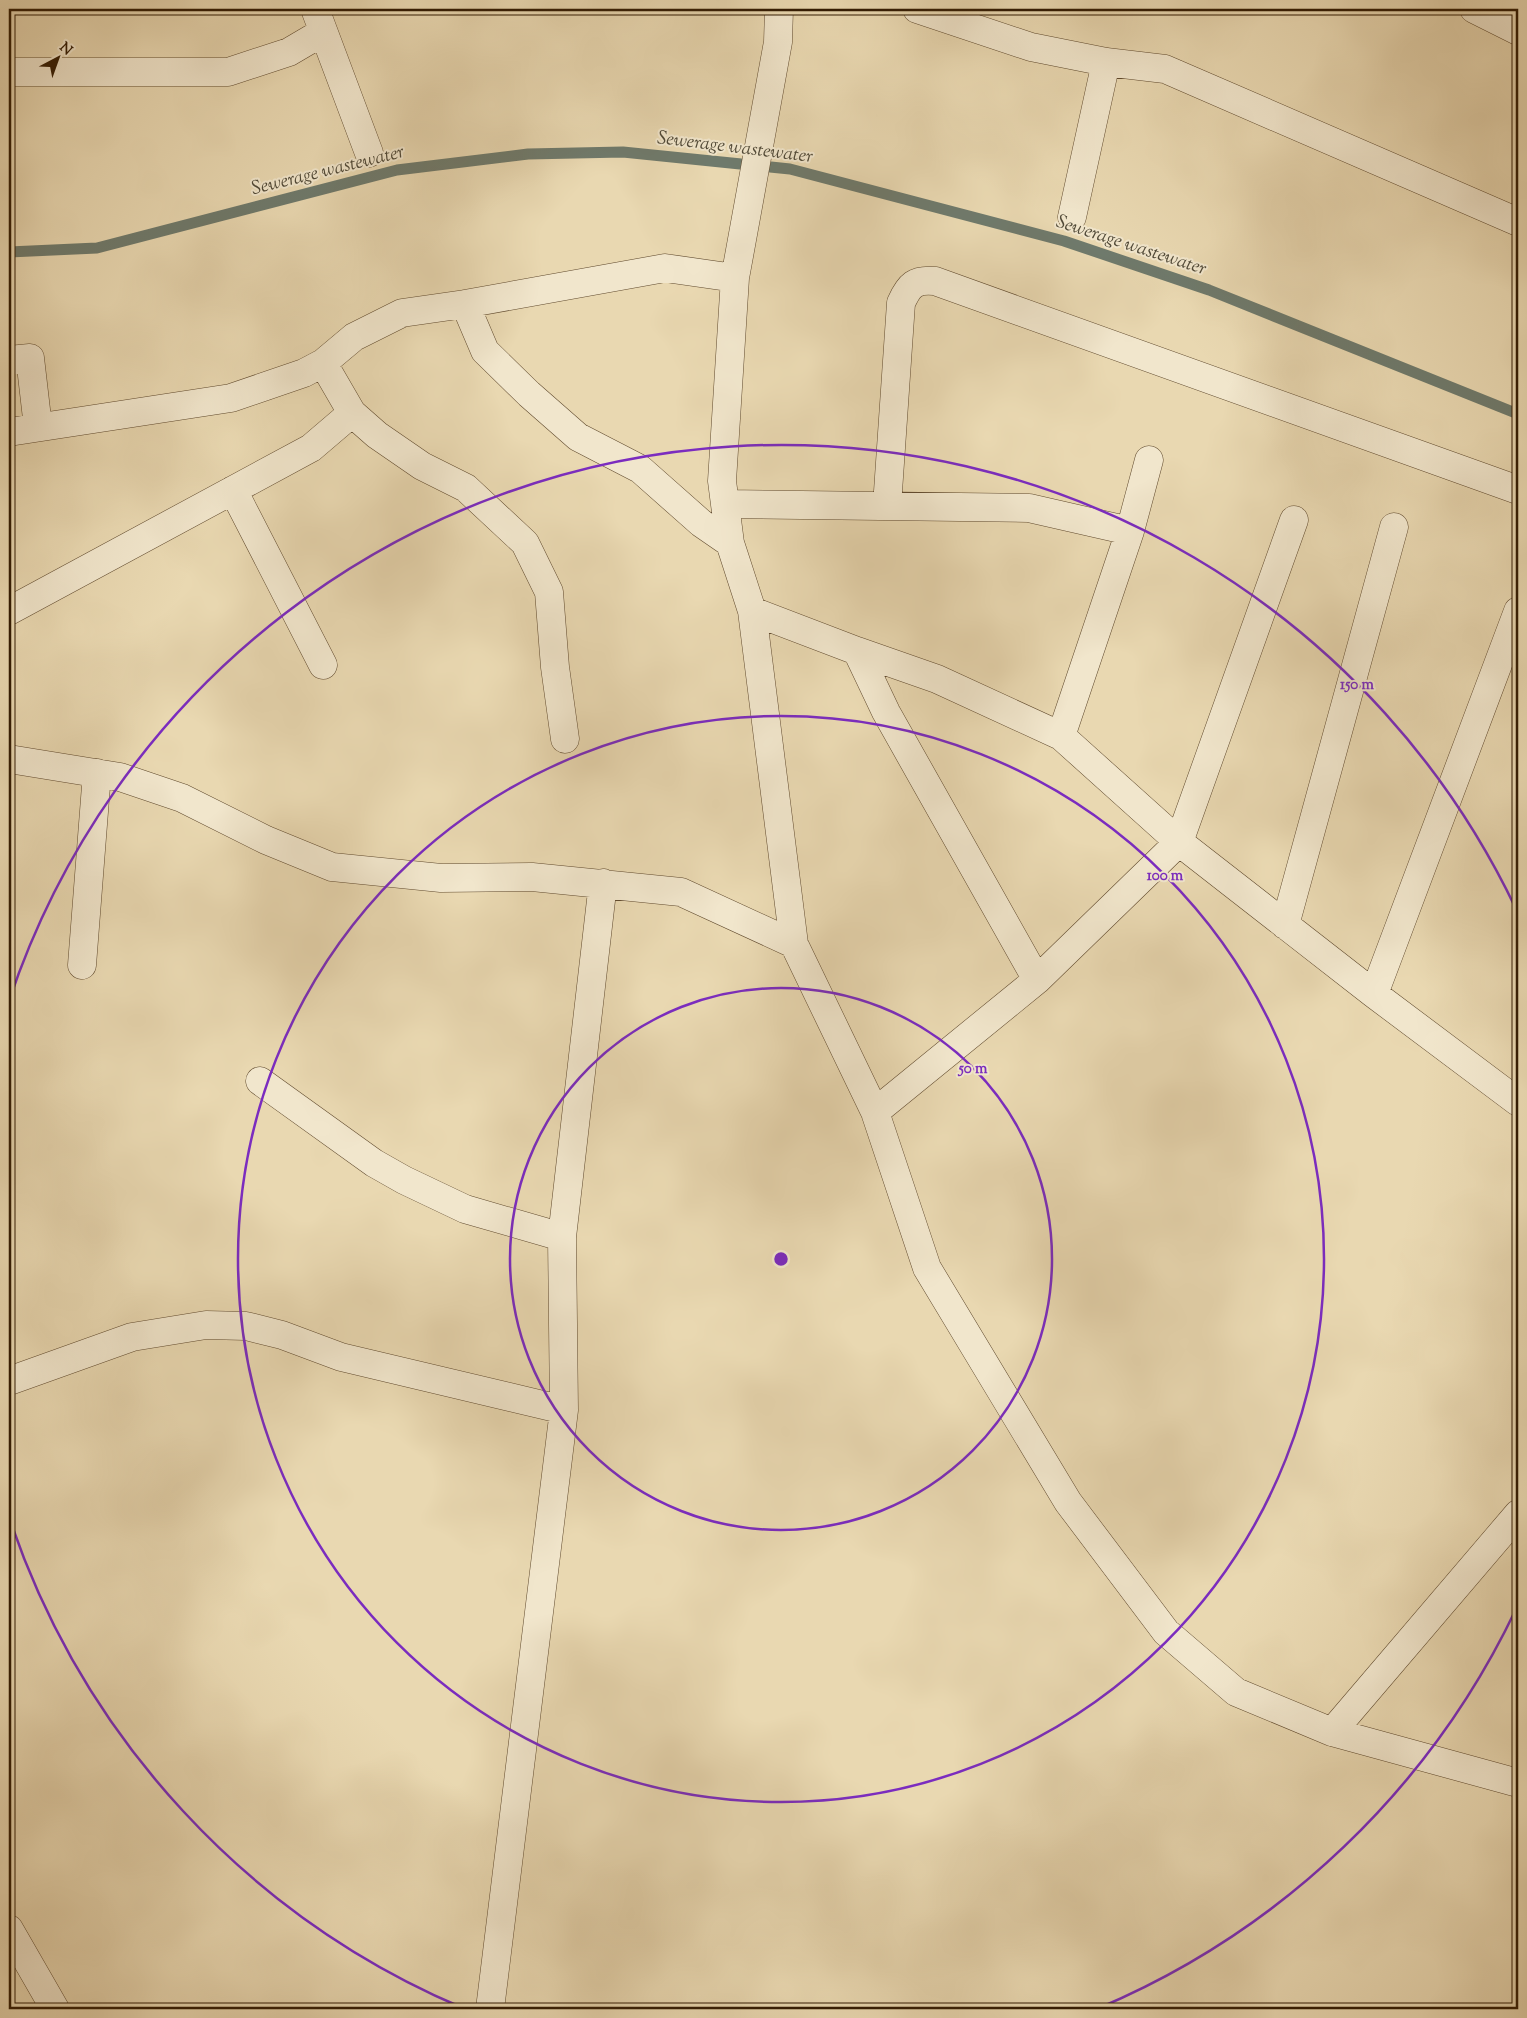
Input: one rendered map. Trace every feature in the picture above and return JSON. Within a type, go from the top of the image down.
[{"type":"street","points":[[779,9],[778,42],[735,278],[722,481],[730,543],[752,611],[794,944],[875,1112],[927,1268],[1068,1502],[1166,1632],[1236,1692],[1332,1732],[1518,1783]]},
{"type":"street","points":[[917,9],[1031,47],[1106,62],[1165,69],[1518,222]]},
{"type":"street","points":[[1474,9],[1518,30]]},
{"type":"street","points":[[9,72],[228,72],[288,52],[319,20],[369,153]]},
{"type":"street","points":[[1072,217],[1106,62]]},
{"type":"street","points":[[9,432],[231,398],[304,373],[323,363],[354,337],[402,313],[465,304],[665,268],[735,278]]},
{"type":"street","points":[[887,506],[901,303],[907,289],[921,280],[935,281],[1518,490]]},
{"type":"street","points":[[465,304],[485,351],[529,394],[578,437],[640,469],[701,523],[730,543]]},
{"type":"street","points":[[9,360],[30,358],[38,427]]},
{"type":"street","points":[[323,363],[352,413],[377,435],[422,466],[466,488],[525,543],[549,592],[555,667],[565,740]]},
{"type":"street","points":[[9,611],[311,448],[352,413]]},
{"type":"street","points":[[1061,736],[1130,531],[1149,460]]},
{"type":"street","points":[[233,490],[323,665]]},
{"type":"street","points":[[725,504],[1030,508],[1130,531]]},
{"type":"street","points":[[875,1112],[1037,980],[1179,842],[1294,520]]},
{"type":"street","points":[[1285,925],[1394,527]]},
{"type":"street","points":[[752,611],[856,651],[937,679],[1061,736],[1179,842],[1374,994],[1518,1102]]},
{"type":"street","points":[[1374,994],[1518,611]]},
{"type":"street","points":[[856,651],[886,712],[1037,980]]},
{"type":"street","points":[[9,758],[120,777],[182,798],[266,840],[332,867],[441,878],[532,877],[681,892],[794,944]]},
{"type":"street","points":[[82,966],[97,773]]},
{"type":"street","points":[[490,2009],[564,1410],[562,1237],[603,883]]},
{"type":"street","points":[[260,1081],[374,1163],[404,1180],[465,1209],[562,1237]]},
{"type":"street","points":[[9,1381],[132,1337],[206,1325],[246,1326],[282,1335],[341,1357],[564,1410]]},
{"type":"street","points":[[1332,1732],[1518,1514]]},
{"type":"street","points":[[9,1929],[55,2009]]},
{"type":"waterway","name":"Sewerage wastewater","points":[[9,252],[97,248],[397,170],[528,154],[623,152],[790,169],[1064,241],[1209,290],[1518,414]]}]
